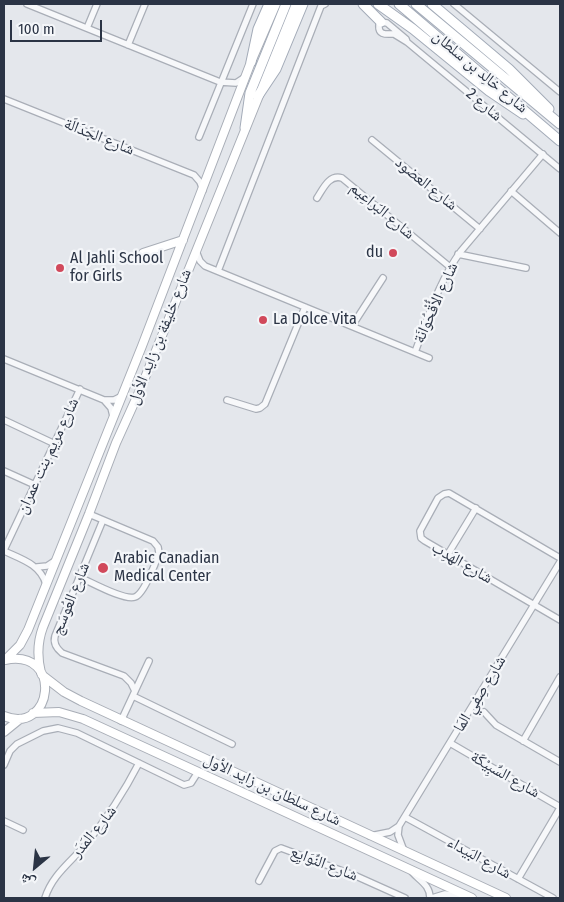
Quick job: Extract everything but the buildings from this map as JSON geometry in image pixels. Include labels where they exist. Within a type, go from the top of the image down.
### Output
[{"type":"main road","points":[[251,62],[258,29],[269,4]]},
{"type":"main road","name":"شارع خليفة بن زايد الأول","points":[[4,661],[15,651],[23,639],[56,560],[203,191],[251,62],[276,4]]},
{"type":"main road","points":[[245,128],[250,92],[286,4]]},
{"type":"main road","name":"شارع خليفة بن زايد الأول","points":[[33,713],[44,699],[46,687],[38,652],[40,636],[90,514],[116,443],[140,390],[296,4]]},
{"type":"main road","points":[[258,96],[276,69],[303,4]]},
{"type":"main road","points":[[363,4],[382,22]]},
{"type":"main road","points":[[378,4],[413,29],[488,91],[542,126]]},
{"type":"main road","name":"شارع خالِد بن سلطان","points":[[399,4],[560,141]]},
{"type":"main road","name":"شارع خالِد بن سلطان","points":[[416,4],[560,123]]},
{"type":"main road","points":[[432,4],[522,81],[560,123]]},
{"type":"main road","points":[[142,252],[183,240]]},
{"type":"main road","name":"شارع سلطان بن زايد الأول","points":[[4,661],[24,660],[36,666],[42,674],[72,697],[506,898]]},
{"type":"main road","name":"شارع سلطان بن زايد الأول","points":[[33,713],[59,712],[75,716],[470,897]]},
{"type":"main road","points":[[4,732],[21,718],[33,713]]},
{"type":"main road","points":[[4,716],[21,718]]},
{"type":"street","points":[[27,4],[40,6],[87,28],[222,82],[236,93],[237,102]]},
{"type":"street","points":[[87,28],[97,4]]},
{"type":"street","points":[[128,45],[144,4]]},
{"type":"street","points":[[199,137],[252,4]]},
{"type":"street","points":[[218,271],[321,8],[326,4]]},
{"type":"street","points":[[454,4],[560,92]]},
{"type":"street","name":"شارع 2","points":[[407,42],[387,23],[382,22],[378,27],[382,33],[386,35],[394,34],[407,42],[560,168]]},
{"type":"street","points":[[222,82],[238,83],[246,76]]},
{"type":"street","name":"شارع الجَدَالَة","points":[[4,99],[194,175]]},
{"type":"street","name":"شارع العضود","points":[[372,140],[480,228]]},
{"type":"street","name":"شارع الأُقْحُوَانَة","points":[[415,352],[439,290],[458,254],[543,154]]},
{"type":"street","points":[[194,175],[203,174],[211,169]]},
{"type":"street","points":[[194,175],[200,182],[203,191]]},
{"type":"street","name":"شارع البَراعِيم","points":[[317,198],[332,178],[337,176],[342,178],[450,268]]},
{"type":"street","points":[[512,191],[560,233]]},
{"type":"street","points":[[196,251],[200,261],[205,266]]},
{"type":"street","name":"شارع الأُقْحُوَانَة","points":[[458,254],[526,268]]},
{"type":"street","points":[[187,270],[205,266]]},
{"type":"street","name":"شارع الأُقْحُوَانَة","points":[[205,266],[429,358]]},
{"type":"street","points":[[352,326],[383,278]]},
{"type":"street","points":[[227,400],[253,409],[260,408],[265,404],[305,307]]},
{"type":"street","points":[[4,359],[104,400],[111,408],[113,418]]},
{"type":"street","name":"شارع مريم بنت عمران","points":[[37,566],[4,551],[56,444],[80,389]]},
{"type":"street","points":[[104,400],[114,400],[122,396]]},
{"type":"street","points":[[4,420],[56,444]]},
{"type":"street","points":[[4,471],[35,485]]},
{"type":"street","name":"شارع الهَدِب","points":[[560,558],[451,494],[444,494],[438,498],[420,529],[423,540],[560,620]]},
{"type":"street","points":[[448,554],[476,508]]},
{"type":"street","points":[[80,577],[126,597],[135,597],[142,592],[158,555],[158,547],[153,541],[90,514]]},
{"type":"street","name":"شارع العُوسَج","points":[[104,520],[55,636],[55,645],[62,653],[124,676],[132,683],[134,694],[232,744]]},
{"type":"street","points":[[37,566],[47,566],[56,560]]},
{"type":"street","name":"شارع صِفِي المَا","points":[[399,826],[560,562]]},
{"type":"street","points":[[37,566],[46,584]]},
{"type":"street","points":[[122,720],[149,661]]},
{"type":"street","points":[[524,741],[559,681]]},
{"type":"street","points":[[484,712],[496,725],[560,762]]},
{"type":"street","points":[[4,765],[10,751],[17,744],[53,728],[77,733],[184,785],[192,784],[198,772]]},
{"type":"street","name":"شارع السِّبِيْكَة","points":[[450,743],[560,808]]},
{"type":"street","name":"شارع المَدَر","points":[[45,898],[55,876],[85,845],[116,805],[139,763]]},
{"type":"street","points":[[518,879],[560,808]]},
{"type":"street","name":"شارع البَيداء","points":[[405,817],[554,898]]},
{"type":"street","points":[[4,821],[23,830]]},
{"type":"street","points":[[370,836],[390,832],[399,826]]},
{"type":"street","points":[[399,826],[398,835],[404,851]]},
{"type":"street","name":"شارع النِّوَايِع","points":[[259,882],[275,851],[281,848],[356,876],[405,898]]},
{"type":"street","points":[[411,870],[426,885],[431,898],[445,894],[470,897]]},
{"type":"place","name":"du","points":[[393,253]]},
{"type":"place","name":"Al Jahli School for Girls","points":[[60,268]]},
{"type":"place","name":"La Dolce Vita","points":[[263,320]]},
{"type":"place","name":"Arabic Canadian Medical Center","points":[[103,568]]}]
